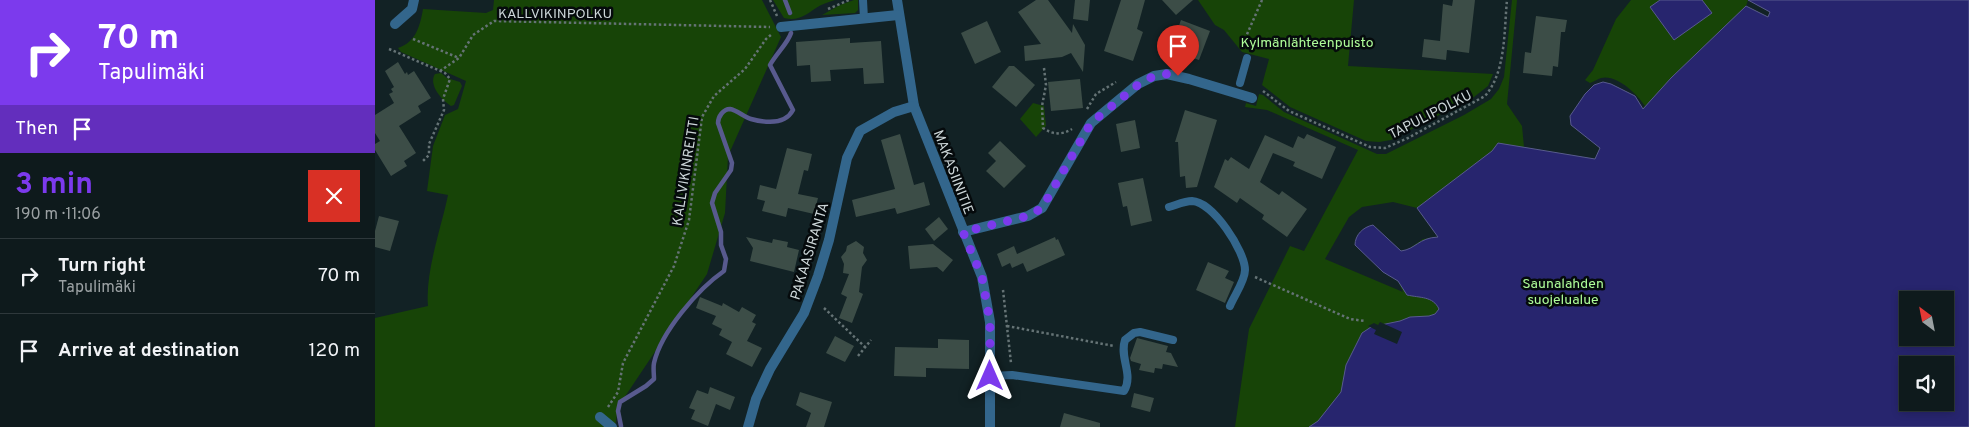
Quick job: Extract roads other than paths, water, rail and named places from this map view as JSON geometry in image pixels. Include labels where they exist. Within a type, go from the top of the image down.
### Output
[{"type":"street","points":[[395,24],[412,9],[414,0]]},
{"type":"street","name":"MAKASIINITIE","points":[[897,0],[913,106],[982,277],[990,322],[990,427]]},
{"type":"street","points":[[781,27],[899,15]]},
{"type":"street","points":[[963,232],[1028,216],[1042,208],[1091,123],[1139,84],[1154,76],[1167,74],[1252,98]]},
{"type":"street","name":"PAKAASIRANTA","points":[[748,427],[756,400],[770,369],[804,313],[829,240],[847,158],[861,131],[894,112],[913,106]]},
{"type":"street","points":[[600,418],[612,427]]},
{"type":"lane","points":[[863,0],[864,19]]},
{"type":"lane","points":[[1240,83],[1247,58]]},
{"type":"lane","points":[[1169,207],[1192,201],[1202,204],[1229,234],[1243,258],[1245,272],[1230,306]]},
{"type":"lane","points":[[990,376],[1012,375],[1124,391],[1128,379],[1122,349],[1125,340],[1131,335],[1140,332],[1173,340]]},
{"type":"waterway","points":[[785,0],[790,13]]},
{"type":"waterway","points":[[621,426],[618,411],[620,402],[654,379],[654,365],[658,351],[672,325],[692,300],[724,271],[726,259],[721,245],[721,232],[712,203],[715,193],[731,170],[732,163],[718,123],[719,118],[727,109],[748,118],[763,121],[775,122],[790,115],[793,110],[770,65],[791,33]]},
{"type":"park label","name":"Kylmänlähteenpuisto","points":[[1307,42]]},
{"type":"park label","name":"Saunalahden suojelualue","points":[[1563,292]]}]
